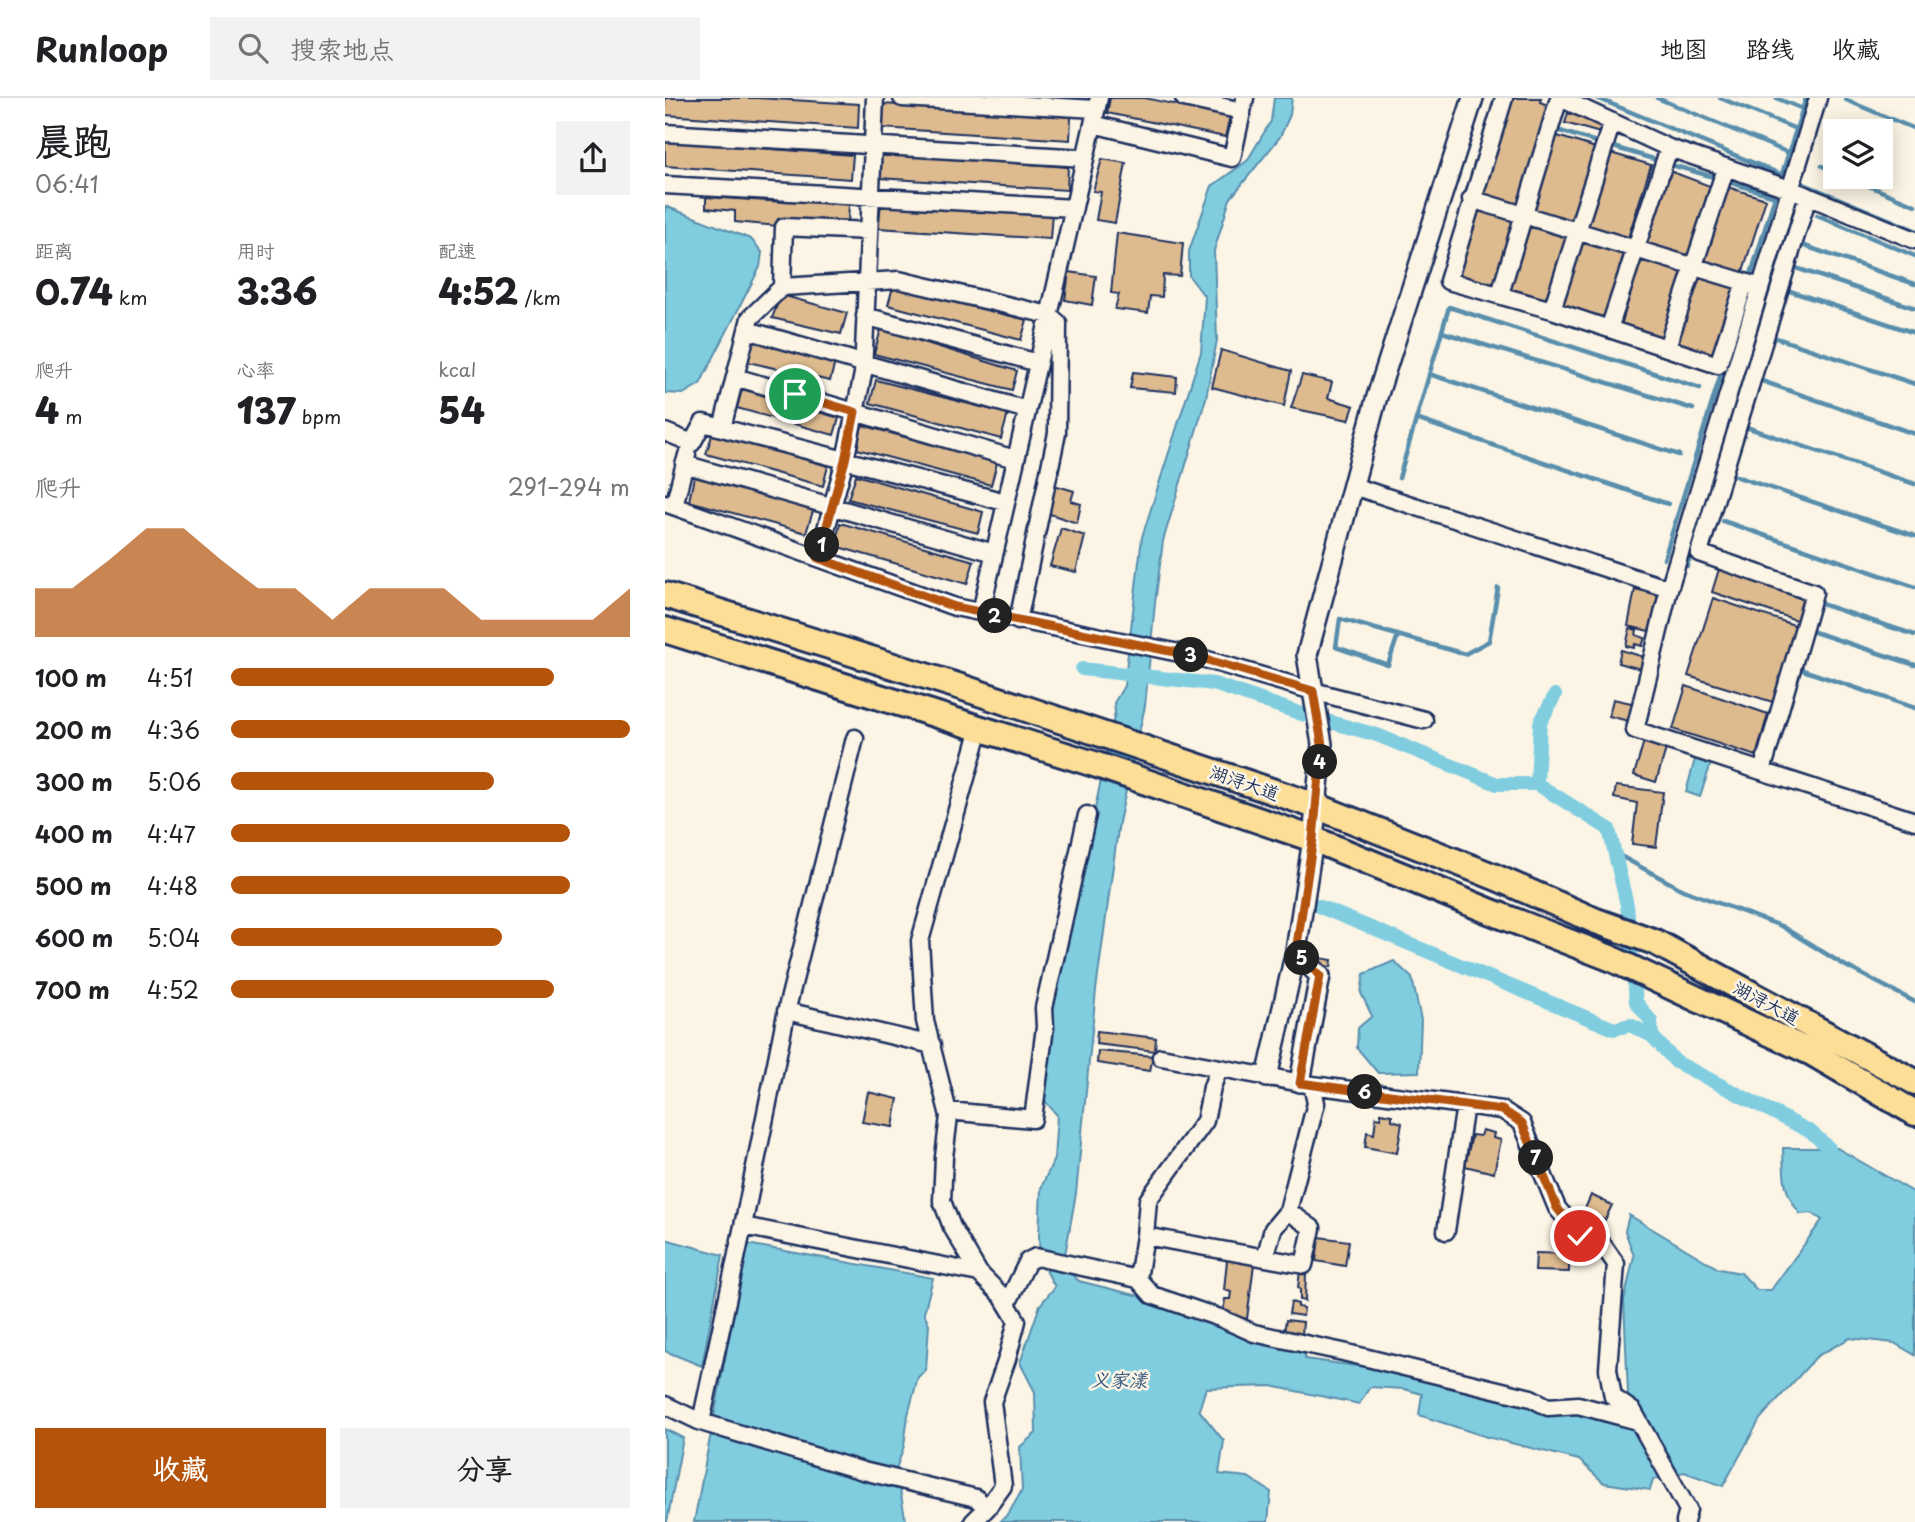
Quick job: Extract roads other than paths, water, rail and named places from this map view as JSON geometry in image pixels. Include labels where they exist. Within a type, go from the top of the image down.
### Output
[{"type":"main road","name":"湖浔大道","points":[[665,595],[961,687],[1316,806],[1597,921],[1655,942],[1915,1082]]},
{"type":"main road","name":"湖浔大道","points":[[665,630],[980,728],[1313,839],[1610,958],[1812,1053],[1915,1113]]},
{"type":"street","points":[[818,558],[845,460],[863,363],[875,98]]},
{"type":"street","points":[[902,98],[1096,111],[1232,158],[1244,105],[1184,98]]},
{"type":"street","points":[[1268,1077],[1296,951],[1313,839],[1322,744],[1307,655],[1376,400],[1473,98]]},
{"type":"street","points":[[1504,98],[1448,281],[1552,310],[1718,365],[1790,189],[1818,98]]},
{"type":"street","points":[[1500,294],[1560,98],[1669,148],[1790,189],[1915,240]]},
{"type":"street","points":[[981,612],[1096,111]]},
{"type":"street","points":[[1552,310],[1612,121]]},
{"type":"street","points":[[665,133],[1085,158]]},
{"type":"street","points":[[1609,329],[1669,148]]},
{"type":"street","points":[[1667,348],[1726,167]]},
{"type":"street","points":[[665,185],[1074,208]]},
{"type":"street","points":[[1762,771],[1814,593],[1699,553],[1808,196]]},
{"type":"street","points":[[1472,200],[1752,284]]},
{"type":"street","points":[[782,287],[785,227],[869,231]]},
{"type":"street","points":[[722,428],[750,318],[782,287],[899,280],[1049,314],[1058,323],[1057,433],[1018,621]]},
{"type":"street","points":[[1752,284],[1669,589],[1635,730],[1915,821]]},
{"type":"street","points":[[865,316],[1038,363]]},
{"type":"street","points":[[747,330],[1027,410]]},
{"type":"street","points":[[735,377],[1015,459]]},
{"type":"street","points":[[1005,502],[703,424],[692,443],[670,505],[955,607],[1194,656],[1425,720]]},
{"type":"street","points":[[665,432],[692,443]]},
{"type":"street","points":[[684,464],[994,553]]},
{"type":"street","points":[[1353,486],[1669,589]]},
{"type":"street","points":[[973,1522],[1003,1486],[992,1402],[1017,1321],[1002,1296],[979,1273],[953,1227],[942,1200],[949,1116],[925,1021],[920,941],[980,728]]},
{"type":"street","points":[[701,1422],[786,1011],[855,738]]},
{"type":"street","points":[[948,1111],[1033,1119],[1045,1027],[1044,1009],[1087,815]]},
{"type":"street","points":[[1265,1258],[1273,1229],[1288,1211],[1316,1103],[1306,1084],[1320,976],[1296,951]]},
{"type":"street","points":[[786,1011],[932,1045]]},
{"type":"street","points":[[1161,1057],[1306,1084],[1502,1110],[1522,1123],[1557,1208],[1580,1236],[1602,1244],[1616,1265],[1608,1369],[1613,1397],[1633,1411],[1688,1510],[1685,1522]]},
{"type":"street","points":[[1138,1279],[1148,1200],[1205,1121],[1219,1068]]},
{"type":"street","points":[[1446,1231],[1465,1105]]},
{"type":"street","points":[[1145,1236],[1304,1265],[1312,1228],[1288,1211]]},
{"type":"street","points":[[743,1226],[979,1273]]},
{"type":"street","points":[[1007,1304],[1028,1261],[1036,1257],[1138,1279],[1152,1294],[1254,1333],[1464,1381],[1531,1398],[1548,1407],[1578,1405],[1638,1421]]},
{"type":"street","points":[[665,1405],[701,1422],[863,1471],[975,1498],[987,1508]]},
{"type":"water","name":"义家漾","points":[[1274,98],[1292,98],[1290,115],[1280,137],[1230,199],[1214,251],[1217,340],[1206,398],[1163,541],[1145,706],[1119,822],[1096,990],[1076,1193],[1063,1266],[1079,1281],[1151,1299],[1202,1316],[1254,1340],[1305,1354],[1305,1359],[1410,1373],[1505,1397],[1557,1414],[1616,1415],[1628,1393],[1624,1301],[1634,1256],[1625,1231],[1629,1215],[1719,1269],[1741,1273],[1757,1290],[1771,1290],[1822,1220],[1812,1213],[1800,1214],[1790,1198],[1784,1175],[1783,1148],[1837,1148],[1915,1193],[1915,1355],[1894,1343],[1850,1338],[1817,1356],[1760,1419],[1723,1486],[1684,1472],[1653,1480],[1650,1490],[1604,1483],[1579,1460],[1487,1437],[1419,1415],[1422,1394],[1404,1389],[1370,1387],[1359,1404],[1271,1386],[1206,1388],[1199,1410],[1224,1441],[1219,1474],[1248,1477],[1271,1492],[1268,1522],[1000,1522],[1009,1513],[1022,1490],[1020,1447],[1036,1433],[1035,1392],[1020,1363],[1040,1305],[1055,1287],[1040,1259],[1039,1237],[1041,1188],[1054,1159],[1057,1115],[1039,1094],[1059,965],[1063,963],[1115,712],[1114,703],[1124,686],[1142,537],[1201,352],[1205,297],[1189,276],[1189,251],[1212,186],[1247,161],[1271,121]]},
{"type":"water","points":[[665,206],[751,239],[762,252],[760,267],[700,384],[683,394],[665,393]]},
{"type":"water","points":[[1695,759],[1711,763],[1700,797],[1686,792]]},
{"type":"water","points":[[1394,961],[1412,978],[1421,1020],[1419,1072],[1378,1073],[1357,1048],[1358,1028],[1372,1016],[1361,993],[1364,974]]},
{"type":"water","points":[[665,1239],[723,1255],[702,1366],[665,1351]]},
{"type":"water","points":[[747,1244],[933,1278],[924,1313],[929,1324],[926,1370],[918,1377],[908,1415],[904,1446],[896,1469],[906,1522],[694,1522]]},
{"type":"water","points":[[665,1429],[683,1438],[667,1522],[665,1522]]},
{"type":"waterway","points":[[1597,98],[1915,230]]},
{"type":"waterway","points":[[1657,98],[1789,153]]},
{"type":"waterway","points":[[1720,98],[1796,129]]},
{"type":"waterway","points":[[1776,98],[1803,109]]},
{"type":"waterway","points":[[1782,174],[1806,98]]},
{"type":"waterway","points":[[1846,100],[1915,129]]},
{"type":"waterway","points":[[1560,131],[1660,161]]},
{"type":"waterway","points":[[1668,164],[1717,178]]},
{"type":"waterway","points":[[1725,181],[1775,196],[1749,281]]},
{"type":"waterway","points":[[1876,189],[1915,205]]},
{"type":"waterway","points":[[1687,566],[1794,204]]},
{"type":"waterway","points":[[1817,215],[1915,256]]},
{"type":"waterway","points":[[1799,244],[1915,284]]},
{"type":"waterway","points":[[1793,267],[1915,308]]},
{"type":"waterway","points":[[1784,289],[1915,333]]},
{"type":"waterway","points":[[1399,478],[1449,307],[1700,388]]},
{"type":"waterway","points":[[1442,332],[1693,409]]},
{"type":"waterway","points":[[1770,336],[1915,384]]},
{"type":"waterway","points":[[1664,559],[1723,367]]},
{"type":"waterway","points":[[1429,374],[1679,455]]},
{"type":"waterway","points":[[1762,381],[1915,434]]},
{"type":"waterway","points":[[1416,419],[1668,504]]},
{"type":"waterway","points":[[1746,427],[1915,484]]},
{"type":"waterway","points":[[1732,475],[1915,536]]},
{"type":"waterway","points":[[1723,521],[1915,587]]},
{"type":"waterway","points":[[1398,635],[1388,665],[1336,647],[1340,619],[1465,654],[1489,641],[1498,588]]},
{"type":"waterway","points":[[1821,604],[1915,635]]},
{"type":"waterway","points":[[1811,631],[1915,665]]},
{"type":"waterway","points":[[1082,669],[1214,684],[1305,715],[1377,735],[1497,784],[1537,784]]},
{"type":"waterway","points":[[1800,669],[1915,708]]},
{"type":"waterway","points":[[1555,695],[1540,723],[1537,784],[1609,829],[1627,905],[1636,1002],[1651,1021],[1652,1036],[1676,1062],[1811,1132],[1829,1148]]},
{"type":"waterway","points":[[1615,853],[1683,890],[1781,926],[1844,965],[1915,1002]]},
{"type":"waterway","points":[[1318,906],[1614,1029],[1630,1025],[1652,1036]]}]
